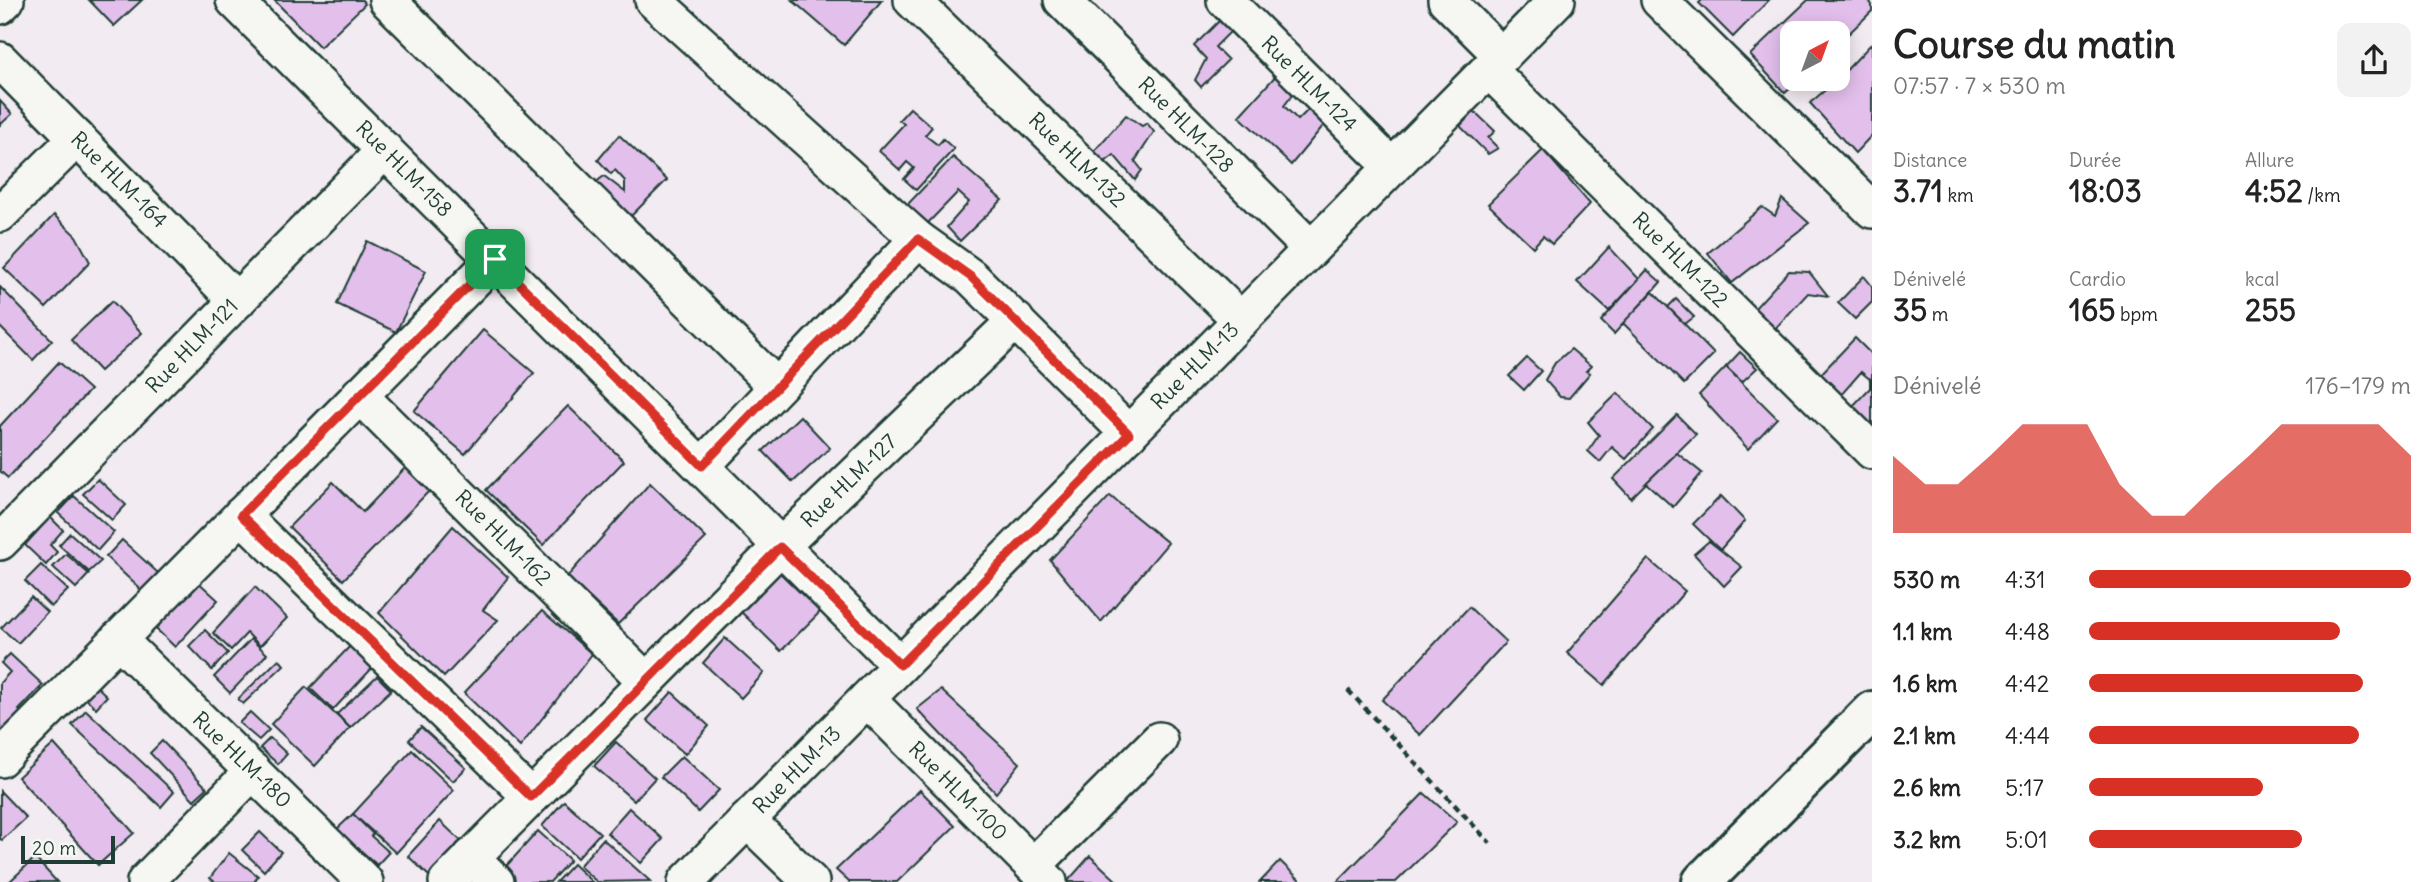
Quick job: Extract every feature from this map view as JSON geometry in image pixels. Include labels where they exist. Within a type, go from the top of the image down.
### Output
[{"type":"street","points":[[0,6],[6,0]]},
{"type":"street","name":"Rue HLM-158","points":[[234,0],[900,665]]},
{"type":"street","points":[[387,0],[777,387]]},
{"type":"street","points":[[653,0],[918,239],[971,277],[1129,434]]},
{"type":"street","name":"Rue HLM-132","points":[[912,0],[1241,320]]},
{"type":"street","name":"Rue HLM-128","points":[[1062,0],[1311,249]]},
{"type":"street","name":"Rue HLM-124","points":[[1225,0],[1392,167]]},
{"type":"street","name":"Rue HLM-122","points":[[1446,0],[1496,63],[1872,451]]},
{"type":"street","name":"Rue HLM-13","points":[[685,882],[1558,0]]},
{"type":"street","points":[[1659,0],[1872,210]]},
{"type":"street","name":"Rue HLM-164","points":[[0,60],[237,300]]},
{"type":"street","points":[[0,214],[77,138]]},
{"type":"street","name":"Rue HLM-121","points":[[0,542],[385,150]]},
{"type":"street","points":[[702,466],[918,239]]},
{"type":"street","points":[[0,759],[495,259]]},
{"type":"street","name":"Rue HLM-127","points":[[447,882],[780,547],[1016,320]]},
{"type":"street","name":"Rue HLM-162","points":[[359,395],[646,681]]},
{"type":"street","points":[[241,515],[531,797]]},
{"type":"street","name":"Rue HLM-180","points":[[118,639],[365,882]]},
{"type":"street","name":"Rue HLM-100","points":[[867,699],[1041,874]]},
{"type":"street","points":[[1702,882],[1872,710]]},
{"type":"street","points":[[1041,874],[1159,740]]},
{"type":"street","points":[[145,882],[253,771]]},
{"type":"street","points":[[747,820],[811,882]]},
{"type":"street","points":[[471,857],[496,882]]},
{"type":"path","points":[[1348,690],[1490,843]]},
{"type":"building","points":[[89,0],[142,0],[114,26]]},
{"type":"building","points":[[274,0],[362,0],[365,4],[320,47]]},
{"type":"building","points":[[792,0],[882,0],[844,45]]},
{"type":"building","points":[[1702,0],[1769,0],[1733,37],[1699,3]]},
{"type":"building","points":[[1808,0],[1868,0],[1872,5],[1872,11],[1850,32],[1850,21],[1786,21]]},
{"type":"building","points":[[1224,16],[1235,27],[1215,47],[1228,60],[1201,87],[1195,80],[1206,59],[1194,46]]},
{"type":"building","points":[[1780,27],[1780,88],[1750,55]]},
{"type":"building","points":[[1872,43],[1872,135],[1855,153],[1810,103],[1824,91],[1850,91],[1850,66]]},
{"type":"building","points":[[1280,71],[1299,86],[1284,106],[1298,120],[1313,105],[1328,120],[1291,165],[1239,116]]},
{"type":"building","points":[[0,101],[12,114],[0,125]]},
{"type":"building","points":[[910,108],[932,127],[925,135],[938,145],[943,139],[954,149],[916,190],[904,179],[914,168],[907,162],[900,170],[879,151],[904,124],[899,120]]},
{"type":"building","points":[[1474,111],[1495,131],[1488,138],[1498,148],[1488,154],[1460,126]]},
{"type":"building","points":[[1126,115],[1142,126],[1147,123],[1154,132],[1135,161],[1142,170],[1135,180],[1114,155],[1097,168],[1089,157]]},
{"type":"building","points":[[619,135],[667,180],[631,216],[595,183],[604,176],[625,192],[625,181],[615,170],[611,174],[598,160]]},
{"type":"building","points":[[1543,150],[1590,204],[1552,244],[1543,236],[1533,247],[1488,204]]},
{"type":"building","points":[[953,157],[1002,200],[960,241],[947,227],[969,202],[958,192],[925,226],[907,205]]},
{"type":"building","points":[[1782,199],[1809,223],[1732,283],[1708,253],[1762,207],[1775,216]]},
{"type":"building","points":[[54,215],[76,236],[90,262],[46,308],[4,268]]},
{"type":"building","points":[[367,241],[426,271],[396,332],[337,304]]},
{"type":"building","points":[[1609,247],[1639,279],[1609,311],[1577,282]]},
{"type":"building","points":[[1647,270],[1661,282],[1614,334],[1601,321]]},
{"type":"building","points":[[1789,271],[1809,272],[1828,296],[1808,293],[1772,332],[1754,309]]},
{"type":"building","points":[[1864,276],[1872,286],[1872,302],[1855,319],[1838,303]]},
{"type":"building","points":[[0,287],[52,340],[33,360],[0,327]]},
{"type":"building","points":[[1653,292],[1714,354],[1684,384],[1623,323]]},
{"type":"building","points":[[1676,299],[1694,317],[1685,324],[1668,307]]},
{"type":"building","points":[[112,301],[142,333],[100,371],[71,340]]},
{"type":"building","points":[[483,330],[534,373],[465,454],[414,411]]},
{"type":"building","points":[[1855,338],[1872,355],[1872,381],[1861,372],[1841,395],[1818,377]]},
{"type":"building","points":[[1571,349],[1591,366],[1586,371],[1590,373],[1569,398],[1560,397],[1545,380],[1555,363]]},
{"type":"building","points":[[1740,352],[1757,368],[1742,382],[1726,367]]},
{"type":"building","points":[[1527,358],[1541,371],[1524,390],[1509,376]]},
{"type":"building","points":[[59,362],[90,390],[8,478],[0,471],[0,426]]},
{"type":"building","points":[[1726,367],[1777,418],[1748,449],[1699,395]]},
{"type":"building","points":[[1870,379],[1872,436],[1849,410],[1870,388]]},
{"type":"building","points":[[1618,393],[1653,429],[1626,459],[1612,447],[1600,462],[1588,451],[1599,435],[1588,422]]},
{"type":"building","points":[[568,406],[624,461],[543,545],[486,490]]},
{"type":"building","points":[[1677,415],[1696,434],[1631,498],[1613,479]]},
{"type":"building","points":[[800,416],[830,448],[793,482],[763,451]]},
{"type":"building","points":[[1677,453],[1702,473],[1673,507],[1646,483]]},
{"type":"building","points":[[407,466],[431,489],[343,580],[289,527],[333,482],[363,512]]},
{"type":"building","points":[[98,479],[126,505],[112,520],[83,494]]},
{"type":"building","points":[[650,483],[706,538],[618,624],[567,577]]},
{"type":"building","points":[[74,496],[114,532],[98,550],[58,513]]},
{"type":"building","points":[[1110,496],[1168,543],[1101,622],[1050,560]]},
{"type":"building","points":[[1721,496],[1745,521],[1720,550],[1693,524]]},
{"type":"building","points":[[50,517],[63,530],[50,545],[57,552],[46,565],[25,545]]},
{"type":"building","points":[[453,526],[508,577],[483,610],[498,620],[444,677],[379,613]]},
{"type":"building","points":[[70,533],[101,561],[89,572],[59,545]]},
{"type":"building","points":[[122,540],[169,583],[152,600],[106,557]]},
{"type":"building","points":[[1709,541],[1742,567],[1724,586],[1694,554]]},
{"type":"building","points":[[66,554],[89,574],[76,588],[53,567]]},
{"type":"building","points":[[1648,559],[1685,591],[1604,685],[1567,653]]},
{"type":"building","points":[[41,565],[68,590],[51,607],[25,581]]},
{"type":"building","points":[[774,567],[820,612],[781,651],[735,606]]},
{"type":"building","points":[[195,579],[218,600],[175,647],[152,625]]},
{"type":"building","points":[[255,587],[287,618],[260,646],[247,633],[231,650],[213,633]]},
{"type":"building","points":[[31,597],[47,612],[18,643],[1,628]]},
{"type":"building","points":[[1469,607],[1506,642],[1420,735],[1382,700]]},
{"type":"building","points":[[542,611],[592,654],[520,747],[464,693]]},
{"type":"building","points":[[205,630],[228,653],[212,670],[189,646]]},
{"type":"building","points":[[725,638],[764,673],[741,698],[703,663]]},
{"type":"building","points":[[251,639],[267,654],[230,693],[214,677]]},
{"type":"building","points":[[354,642],[376,664],[333,710],[310,688]]},
{"type":"building","points":[[10,654],[43,685],[19,710],[27,719],[0,737],[0,683],[10,672],[1,663]]},
{"type":"building","points":[[279,659],[284,665],[243,704],[238,699]]},
{"type":"building","points":[[377,676],[391,690],[350,728],[337,714]]},
{"type":"building","points":[[90,680],[107,696],[96,708],[79,692]]},
{"type":"building","points":[[306,687],[350,728],[315,766],[271,724]]},
{"type":"building","points":[[941,690],[1020,763],[996,793],[917,709]]},
{"type":"building","points":[[672,692],[709,726],[685,754],[647,720]]},
{"type":"building","points":[[86,710],[174,792],[161,807],[72,725]]},
{"type":"building","points":[[250,712],[269,730],[259,740],[239,723]]},
{"type":"building","points":[[421,727],[466,768],[453,781],[409,740]]},
{"type":"building","points":[[270,738],[287,754],[278,764],[260,748]]},
{"type":"building","points":[[162,741],[207,788],[194,800],[150,753]]},
{"type":"building","points":[[616,742],[655,778],[634,801],[594,766]]},
{"type":"building","points":[[54,744],[134,833],[98,865],[18,777]]},
{"type":"building","points":[[412,750],[454,790],[396,853],[353,814]]},
{"type":"building","points":[[682,756],[719,790],[698,812],[661,777]]},
{"type":"building","points":[[920,790],[955,826],[897,882],[849,882],[836,870]]},
{"type":"building","points":[[0,791],[26,818],[2,840],[0,839]]},
{"type":"building","points":[[1424,793],[1457,822],[1396,882],[1337,882]]},
{"type":"building","points":[[564,801],[600,833],[577,858],[542,826]]},
{"type":"building","points":[[629,808],[663,839],[641,863],[607,833]]},
{"type":"building","points":[[353,814],[389,852],[377,865],[356,849],[337,829]]},
{"type":"building","points":[[440,821],[461,841],[429,876],[408,856]]},
{"type":"building","points":[[538,831],[570,860],[550,882],[511,882],[500,873]]},
{"type":"building","points":[[260,832],[281,852],[264,871],[242,850]]},
{"type":"building","points":[[603,839],[650,881],[597,882],[579,866]]},
{"type":"building","points":[[229,853],[258,876],[254,882],[215,882],[210,878]]},
{"type":"building","points":[[1090,856],[1118,882],[1067,882]]},
{"type":"building","points":[[35,858],[57,882],[9,882]]},
{"type":"building","points":[[1280,861],[1302,882],[1260,882]]},
{"type":"building","points":[[573,864],[592,882],[556,882]]},
{"type":"route","points":[[918,239],[971,277],[1129,434],[900,665],[780,547],[531,797],[241,515],[495,259],[702,466],[918,239]]}]
